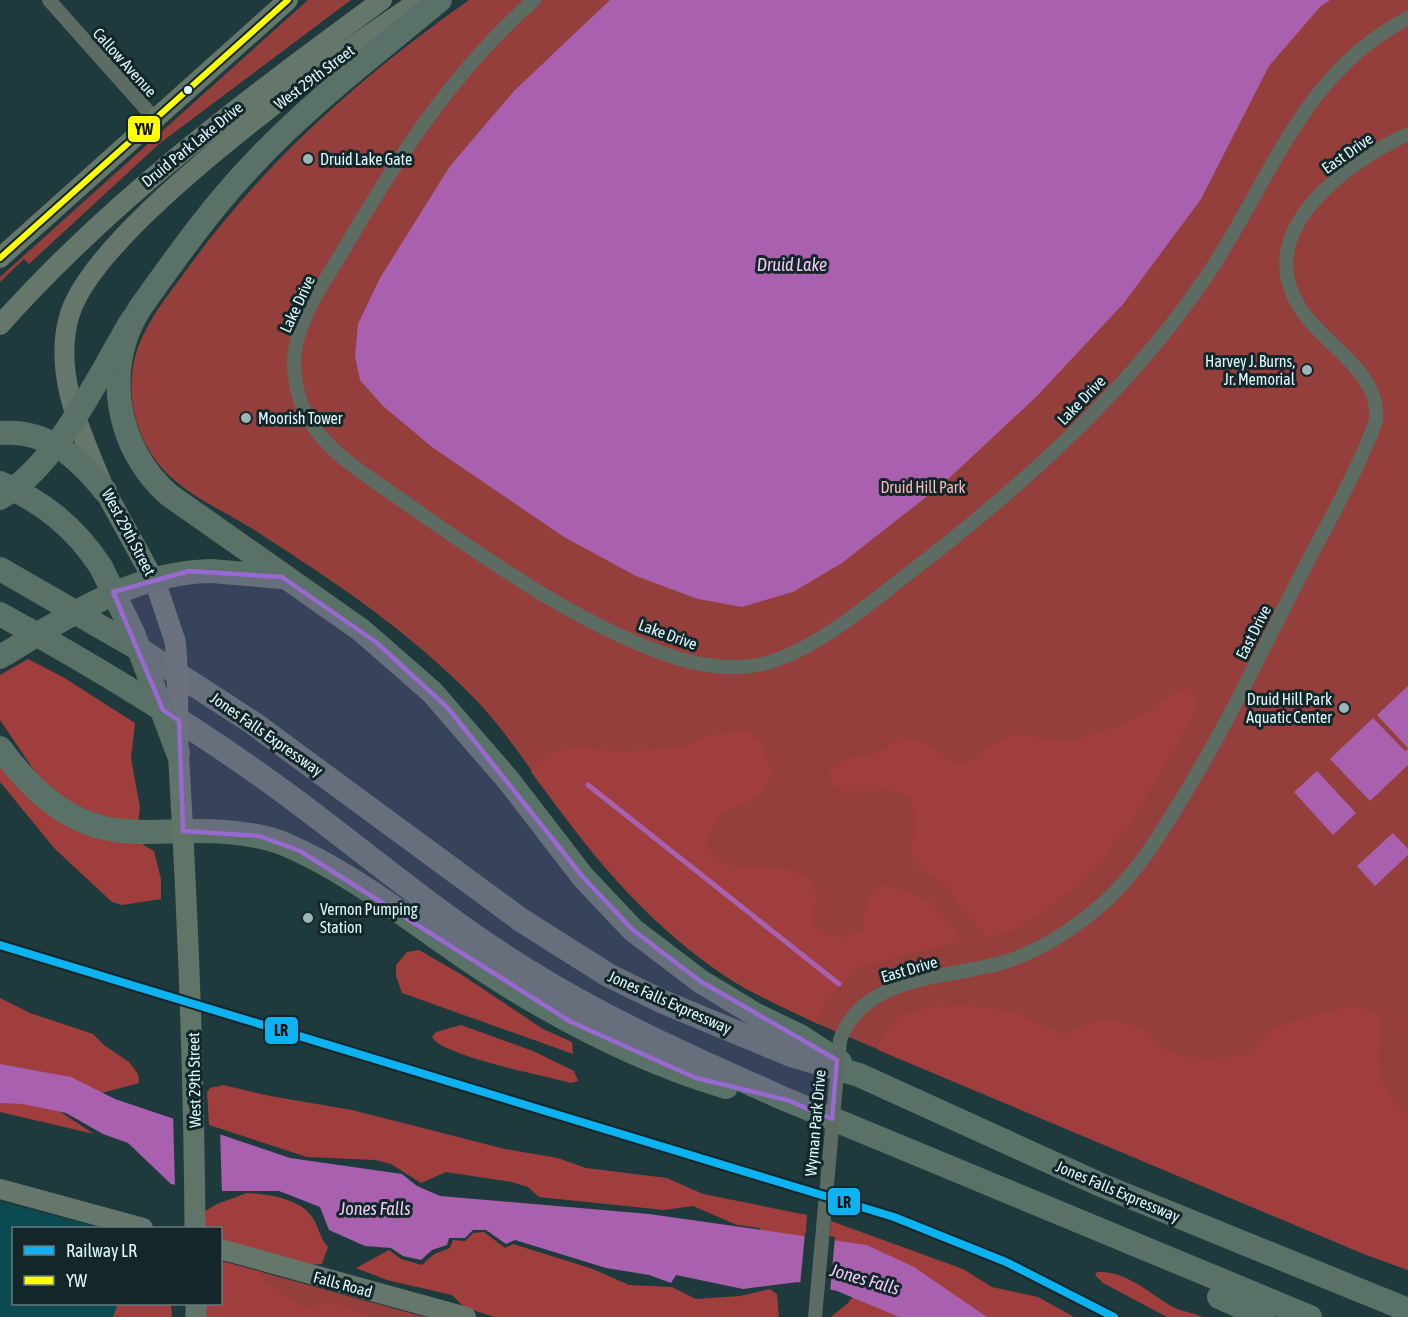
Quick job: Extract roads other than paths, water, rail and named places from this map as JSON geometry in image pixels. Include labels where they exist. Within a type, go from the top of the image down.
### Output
[{"type":"highway","points":[[0,498],[36,470],[52,450],[136,314],[215,206],[253,164],[316,104],[440,0]]},
{"type":"highway","points":[[136,314],[123,349],[119,398],[126,432],[139,463],[152,480],[169,495],[282,577],[361,630],[448,708],[509,781],[583,877],[633,930],[700,981],[756,1015],[800,1036],[859,1075]]},
{"type":"highway","points":[[0,433],[27,434],[57,443],[79,460],[105,491]]},
{"type":"highway","points":[[0,483],[30,496],[56,514],[76,533],[101,567],[133,633],[178,753]]},
{"type":"highway","name":"Jones Falls Expressway","points":[[0,569],[139,648],[253,723],[520,920],[600,970],[661,1001],[791,1056],[859,1075],[1101,1185],[1408,1310]]},
{"type":"highway","points":[[0,657],[93,602],[120,589],[178,573],[211,571],[282,577]]},
{"type":"highway","points":[[0,614],[120,683],[226,753],[314,815],[497,952],[581,1002],[702,1062],[787,1100],[1310,1317]]},
{"type":"highway","points":[[0,748],[33,788],[53,805],[73,816],[114,830],[236,833],[279,842],[354,882],[484,971],[571,1022],[696,1078],[737,1090],[787,1100]]},
{"type":"highway","points":[[1169,1260],[1196,1284],[1263,1317]]},
{"type":"main road","points":[[0,258],[288,0]]},
{"type":"main road","name":"Druid Park Lake Drive","points":[[0,325],[102,220],[160,168],[382,0]]},
{"type":"main road","name":"West 29th Street","points":[[195,1227],[192,995],[178,753],[179,698],[175,641],[156,584],[105,491],[77,420],[67,385],[64,354],[68,318],[76,297],[91,273],[116,244],[229,142],[420,0]]},
{"type":"main road","points":[[0,1189],[139,1227]]},
{"type":"main road","name":"Falls Road","points":[[222,1250],[466,1317]]},
{"type":"street","name":"Callow Avenue","points":[[49,0],[154,118]]},
{"type":"street","name":"Lake Drive","points":[[534,0],[476,56],[443,95],[379,191],[330,273],[306,317],[295,353],[294,369],[301,401],[309,419],[322,438],[350,462],[434,522],[537,590],[618,633],[667,654],[709,665],[735,668],[759,665],[782,658],[844,622],[934,554],[1059,447],[1114,391],[1196,292],[1239,226],[1291,130],[1322,86],[1367,43],[1408,18]]},
{"type":"street","name":"East Drive","points":[[840,1040],[849,1020],[857,1010],[881,993],[919,981],[1010,960],[1073,927],[1127,879],[1186,793],[1221,731],[1376,421],[1374,391],[1312,323],[1292,294],[1287,276],[1289,246],[1300,220],[1318,195],[1353,166],[1408,134]]},
{"type":"street","name":"Wyman Park Drive","points":[[814,1317],[840,1040]]},
{"type":"water","name":"Druid Lake","points":[[610,0],[1330,0],[1320,7],[1269,66],[1201,199],[1124,303],[1037,396],[944,483],[842,563],[793,592],[742,607],[698,599],[636,576],[564,537],[432,447],[383,406],[360,380],[355,356],[358,324],[380,278],[450,166],[515,90]]},
{"type":"water","points":[[1408,686],[1408,748],[1377,715]]},
{"type":"water","points":[[1373,718],[1405,751],[1408,749],[1408,765],[1370,801],[1330,759]]},
{"type":"water","points":[[1317,771],[1356,813],[1333,835],[1294,792]]},
{"type":"water","points":[[1393,833],[1408,849],[1408,855],[1375,886],[1357,866]]},
{"type":"water","name":"Jones Falls","points":[[0,1064],[71,1077],[115,1099],[290,1158],[402,1174],[417,1186],[440,1196],[649,1214],[867,1245],[914,1267],[987,1317],[899,1317],[837,1291],[798,1282],[743,1289],[676,1275],[671,1283],[649,1275],[606,1268],[515,1240],[506,1244],[486,1230],[473,1230],[465,1238],[449,1238],[447,1245],[432,1250],[421,1260],[403,1256],[391,1248],[365,1246],[329,1230],[320,1207],[279,1191],[205,1191],[171,1184],[128,1143],[103,1134],[66,1113],[23,1104],[0,1103]]},
{"type":"waterway","points":[[588,785],[839,984]]},
{"type":"rail line","name":"LR","points":[[0,945],[894,1217],[1006,1262],[1114,1317]]},
{"type":"place","name":"Druid Lake Gate","points":[[308,159]]},
{"type":"place","name":"Harvey J. Burns, Jr. Memorial","points":[[1307,370]]},
{"type":"place","name":"Moorish Tower","points":[[246,418]]},
{"type":"place","name":"Druid Hill Park Aquatic Center","points":[[1344,708]]},
{"type":"place","name":"Vernon Pumping Station","points":[[308,918]]},
{"type":"park label","name":"Druid Hill Park","points":[[923,487]]}]
